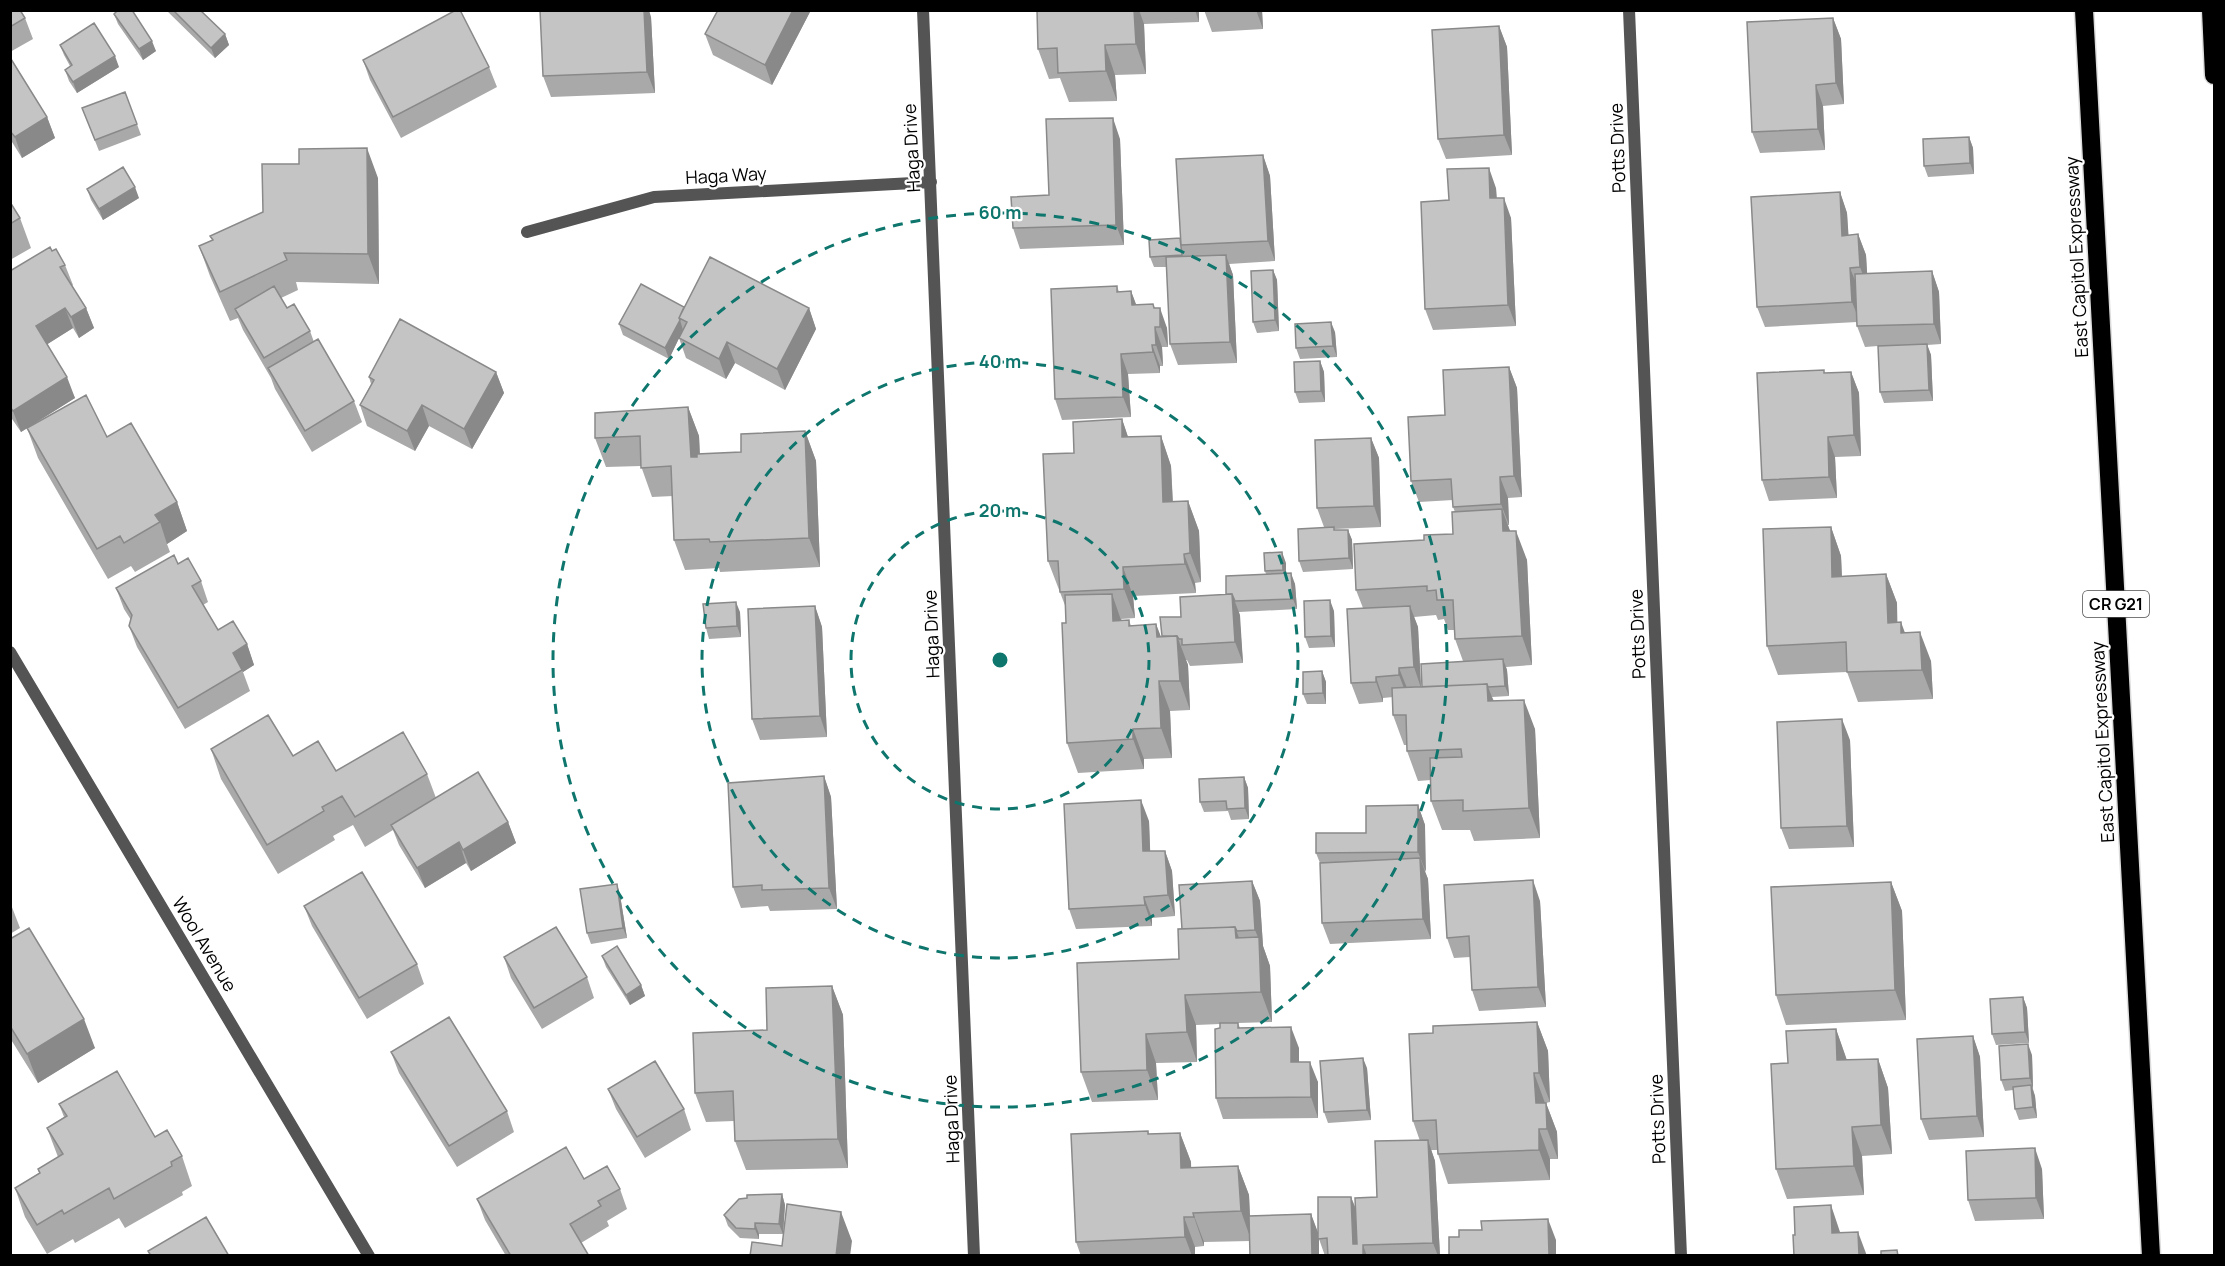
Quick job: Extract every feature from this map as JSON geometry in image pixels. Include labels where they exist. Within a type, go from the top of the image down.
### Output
[{"type":"highway","name":"East Capitol Expressway","points":[[2084,10],[2151,1256]]},
{"type":"highway","points":[[2211,10],[2214,75]]},
{"type":"street","name":"Haga Drive","points":[[923,10],[974,1256]]},
{"type":"street","name":"Potts Drive","points":[[1629,10],[1681,1256]]},
{"type":"street","name":"Haga Way","points":[[527,232],[654,197],[931,182]]},
{"type":"street","name":"Wool Avenue","points":[[10,652],[369,1256]]},
{"type":"building","points":[[10,10],[20,10],[25,18],[10,27]]},
{"type":"building","points":[[118,10],[132,10],[152,41],[139,49],[114,14]]},
{"type":"building","points":[[173,10],[200,10],[225,34],[211,48]]},
{"type":"building","points":[[456,10],[460,10],[489,67],[393,117],[363,60]]},
{"type":"building","points":[[540,10],[644,10],[647,72],[543,76]]},
{"type":"building","points":[[718,10],[793,10],[765,65],[705,34]]},
{"type":"building","points":[[1037,10],[1134,10],[1136,44],[1105,45],[1106,71],[1058,73],[1057,48],[1038,49]]},
{"type":"building","points":[[1833,18],[1836,83],[1816,85],[1818,129],[1752,132],[1747,22]]},
{"type":"building","points":[[94,23],[115,56],[73,82],[65,70],[72,65],[60,45]]},
{"type":"building","points":[[1499,26],[1504,135],[1438,139],[1432,30]]},
{"type":"building","points":[[11,59],[47,117],[15,137],[10,131]]},
{"type":"building","points":[[125,92],[137,124],[95,140],[82,108]]},
{"type":"building","points":[[1113,118],[1116,225],[1013,228],[1011,197],[1049,195],[1046,119]]},
{"type":"building","points":[[1969,137],[1970,163],[1924,166],[1923,139]]},
{"type":"building","points":[[367,148],[368,254],[284,253],[287,260],[220,292],[199,246],[213,240],[210,236],[263,212],[262,164],[299,164],[299,149]]},
{"type":"building","points":[[1263,155],[1268,241],[1181,245],[1176,159]]},
{"type":"building","points":[[123,167],[135,187],[99,209],[87,189]]},
{"type":"building","points":[[1489,168],[1490,198],[1504,198],[1508,305],[1425,309],[1421,202],[1449,200],[1447,169]]},
{"type":"building","points":[[1840,192],[1842,236],[1858,234],[1860,267],[1850,268],[1852,302],[1757,307],[1751,197]]},
{"type":"building","points":[[10,202],[20,218],[10,224]]},
{"type":"building","points":[[1180,238],[1182,255],[1150,257],[1149,240]]},
{"type":"building","points":[[50,247],[52,251],[56,249],[65,265],[60,267],[86,308],[71,317],[65,308],[36,326],[67,377],[13,411],[10,407],[10,271]]},
{"type":"building","points":[[1226,255],[1230,342],[1170,344],[1166,257]]},
{"type":"building","points":[[710,257],[809,308],[777,369],[727,342],[719,359],[679,338],[687,322],[679,318]]},
{"type":"building","points":[[1273,270],[1275,320],[1253,322],[1251,271]]},
{"type":"building","points":[[1932,271],[1934,324],[1857,326],[1855,274]]},
{"type":"building","points":[[641,284],[684,307],[680,320],[665,348],[619,324]]},
{"type":"building","points":[[274,286],[287,308],[294,304],[310,331],[264,358],[235,309]]},
{"type":"building","points":[[1117,286],[1117,292],[1131,291],[1132,305],[1153,304],[1154,308],[1160,308],[1160,327],[1155,327],[1156,345],[1152,345],[1153,352],[1121,354],[1123,397],[1055,399],[1051,289]]},
{"type":"building","points":[[400,319],[496,372],[464,429],[422,405],[407,431],[360,405],[374,380],[369,377]]},
{"type":"building","points":[[1331,322],[1333,346],[1296,348],[1295,324]]},
{"type":"building","points":[[318,339],[354,401],[305,431],[268,368]]},
{"type":"building","points":[[1927,344],[1929,390],[1880,392],[1878,346]]},
{"type":"building","points":[[1320,361],[1321,391],[1295,392],[1294,362]]},
{"type":"building","points":[[1509,367],[1514,476],[1500,477],[1501,504],[1453,507],[1451,479],[1411,481],[1408,417],[1445,415],[1443,370]]},
{"type":"building","points":[[1824,370],[1824,373],[1851,372],[1854,435],[1828,437],[1829,477],[1762,480],[1757,373]]},
{"type":"building","points":[[86,395],[107,437],[131,423],[177,502],[155,515],[160,522],[124,543],[120,536],[97,549],[27,428]]},
{"type":"building","points":[[688,407],[691,457],[697,457],[697,454],[741,452],[741,434],[805,431],[809,538],[710,542],[709,539],[674,540],[671,466],[641,468],[640,436],[595,438],[595,413]]},
{"type":"building","points":[[1122,419],[1122,437],[1161,436],[1163,502],[1188,501],[1190,553],[1184,554],[1185,564],[1123,567],[1124,589],[1060,592],[1058,561],[1048,561],[1043,454],[1074,453],[1073,422]]},
{"type":"building","points":[[1371,438],[1374,506],[1317,508],[1315,440]]},
{"type":"building","points":[[1502,509],[1503,531],[1516,531],[1522,636],[1455,639],[1453,600],[1437,600],[1436,590],[1427,591],[1427,586],[1356,590],[1354,544],[1424,540],[1424,535],[1453,534],[1452,512]]},
{"type":"building","points":[[1334,527],[1334,530],[1348,530],[1349,558],[1299,561],[1298,529]]},
{"type":"building","points":[[1831,527],[1832,577],[1886,574],[1888,623],[1901,622],[1901,633],[1920,632],[1922,670],[1847,672],[1846,642],[1767,646],[1763,529]]},
{"type":"building","points":[[1282,552],[1283,570],[1265,571],[1264,553]]},
{"type":"building","points":[[174,555],[178,564],[188,558],[201,581],[192,586],[218,630],[233,621],[247,644],[233,653],[242,670],[178,708],[129,626],[132,615],[116,588]]},
{"type":"building","points":[[1291,573],[1293,599],[1235,601],[1232,594],[1226,594],[1226,576]]},
{"type":"building","points":[[1112,594],[1113,621],[1129,620],[1129,626],[1156,624],[1157,637],[1177,636],[1180,681],[1159,681],[1161,728],[1133,729],[1133,739],[1067,743],[1062,623],[1066,623],[1065,595]]},
{"type":"building","points":[[1232,594],[1235,642],[1182,645],[1182,639],[1177,636],[1162,636],[1160,617],[1181,617],[1180,597]]},
{"type":"building","points":[[1330,600],[1331,636],[1305,637],[1304,601]]},
{"type":"building","points":[[736,602],[737,626],[706,628],[703,604]]},
{"type":"building","points":[[815,606],[820,716],[752,719],[748,609]]},
{"type":"building","points":[[1410,606],[1414,667],[1399,668],[1399,675],[1376,677],[1376,682],[1351,683],[1347,609]]},
{"type":"building","points":[[1503,659],[1505,686],[1488,687],[1487,684],[1422,687],[1421,664]]},
{"type":"building","points":[[1322,671],[1323,693],[1303,694],[1303,672]]},
{"type":"building","points":[[1487,684],[1488,701],[1524,700],[1529,808],[1463,811],[1463,800],[1431,801],[1430,758],[1462,757],[1461,749],[1407,751],[1406,715],[1393,715],[1392,688]]},
{"type":"building","points":[[268,715],[293,756],[318,741],[336,771],[403,732],[427,774],[355,817],[342,796],[322,807],[324,811],[267,845],[211,749]]},
{"type":"building","points":[[1842,719],[1847,826],[1781,828],[1777,722]]},
{"type":"building","points":[[478,772],[508,822],[463,850],[459,842],[417,868],[391,825]]},
{"type":"building","points":[[824,776],[829,888],[762,890],[762,885],[733,887],[728,783]]},
{"type":"building","points":[[1244,777],[1245,808],[1227,809],[1226,801],[1200,802],[1199,779]]},
{"type":"building","points":[[1141,800],[1143,851],[1165,851],[1168,895],[1144,897],[1145,905],[1069,909],[1064,804]]},
{"type":"building","points":[[1418,805],[1418,852],[1316,853],[1316,833],[1366,833],[1366,806]]},
{"type":"building","points":[[1420,858],[1423,919],[1322,923],[1320,863]]},
{"type":"building","points":[[362,872],[417,964],[359,998],[304,906]]},
{"type":"building","points":[[1533,880],[1538,987],[1472,990],[1469,936],[1447,938],[1444,885]]},
{"type":"building","points":[[1252,881],[1255,930],[1237,931],[1235,927],[1182,929],[1179,885]]},
{"type":"building","points":[[1891,882],[1895,990],[1776,995],[1771,887]]},
{"type":"building","points":[[617,884],[623,928],[587,933],[580,889]]},
{"type":"building","points":[[556,927],[587,977],[534,1008],[504,957]]},
{"type":"building","points":[[1235,927],[1236,938],[1259,937],[1261,992],[1185,995],[1187,1032],[1146,1034],[1147,1070],[1081,1072],[1077,963],[1179,959],[1178,929]]},
{"type":"building","points":[[29,928],[84,1019],[27,1054],[10,1026],[10,939]]},
{"type":"building","points":[[617,946],[641,985],[626,995],[602,956]]},
{"type":"building","points":[[832,986],[838,1139],[735,1141],[733,1091],[695,1093],[693,1033],[767,1030],[766,988]]},
{"type":"building","points":[[2023,997],[2025,1032],[1992,1034],[1990,999]]},
{"type":"building","points":[[449,1017],[507,1111],[449,1146],[391,1052]]},
{"type":"building","points":[[1537,1022],[1539,1073],[1534,1073],[1536,1103],[1546,1103],[1547,1129],[1539,1129],[1539,1150],[1438,1154],[1436,1120],[1413,1121],[1409,1034],[1433,1033],[1433,1026]]},
{"type":"building","points":[[1220,1023],[1238,1023],[1238,1028],[1291,1027],[1291,1062],[1310,1062],[1311,1097],[1216,1098],[1215,1029],[1220,1028]]},
{"type":"building","points":[[1836,1029],[1837,1060],[1878,1059],[1881,1125],[1852,1127],[1854,1166],[1776,1169],[1771,1064],[1788,1063],[1786,1031]]},
{"type":"building","points":[[1973,1036],[1977,1116],[1921,1119],[1917,1039]]},
{"type":"building","points":[[2028,1044],[2030,1078],[2001,1080],[1999,1046]]},
{"type":"building","points":[[1363,1058],[1367,1110],[1324,1112],[1320,1061]]},
{"type":"building","points":[[655,1061],[684,1109],[637,1137],[608,1089]]},
{"type":"building","points":[[117,1071],[155,1137],[167,1130],[182,1156],[171,1162],[172,1166],[114,1199],[109,1188],[64,1214],[62,1210],[37,1225],[15,1188],[40,1173],[38,1169],[63,1154],[47,1128],[67,1116],[59,1104]]},
{"type":"building","points":[[2031,1085],[2033,1107],[2015,1109],[2013,1087]]},
{"type":"building","points":[[1148,1131],[1148,1134],[1180,1133],[1181,1168],[1238,1166],[1241,1211],[1193,1213],[1194,1217],[1184,1217],[1185,1237],[1076,1242],[1071,1134]]},
{"type":"building","points":[[1428,1140],[1433,1243],[1363,1245],[1363,1256],[1328,1256],[1327,1238],[1318,1239],[1318,1197],[1351,1197],[1353,1244],[1357,1244],[1355,1198],[1377,1197],[1375,1141]]},
{"type":"building","points":[[566,1147],[584,1179],[607,1166],[620,1189],[598,1201],[601,1206],[570,1224],[589,1256],[511,1256],[477,1199]]},
{"type":"building","points":[[2035,1148],[2036,1198],[1968,1200],[1966,1151]]},
{"type":"building","points":[[782,1194],[779,1224],[755,1223],[755,1229],[736,1228],[724,1215],[739,1199],[747,1198],[747,1195]]},
{"type":"building","points":[[787,1204],[841,1212],[836,1256],[750,1256],[752,1242],[782,1246]]},
{"type":"building","points":[[1831,1205],[1832,1233],[1858,1232],[1859,1256],[1794,1256],[1794,1207]]},
{"type":"building","points":[[1311,1214],[1312,1256],[1250,1256],[1249,1216]]},
{"type":"building","points":[[206,1217],[229,1256],[151,1256],[148,1251]]},
{"type":"building","points":[[1548,1219],[1549,1256],[1449,1256],[1449,1237],[1459,1237],[1459,1230],[1482,1230],[1481,1221]]},
{"type":"building","points":[[1897,1250],[1898,1256],[1881,1256],[1881,1251]]}]
